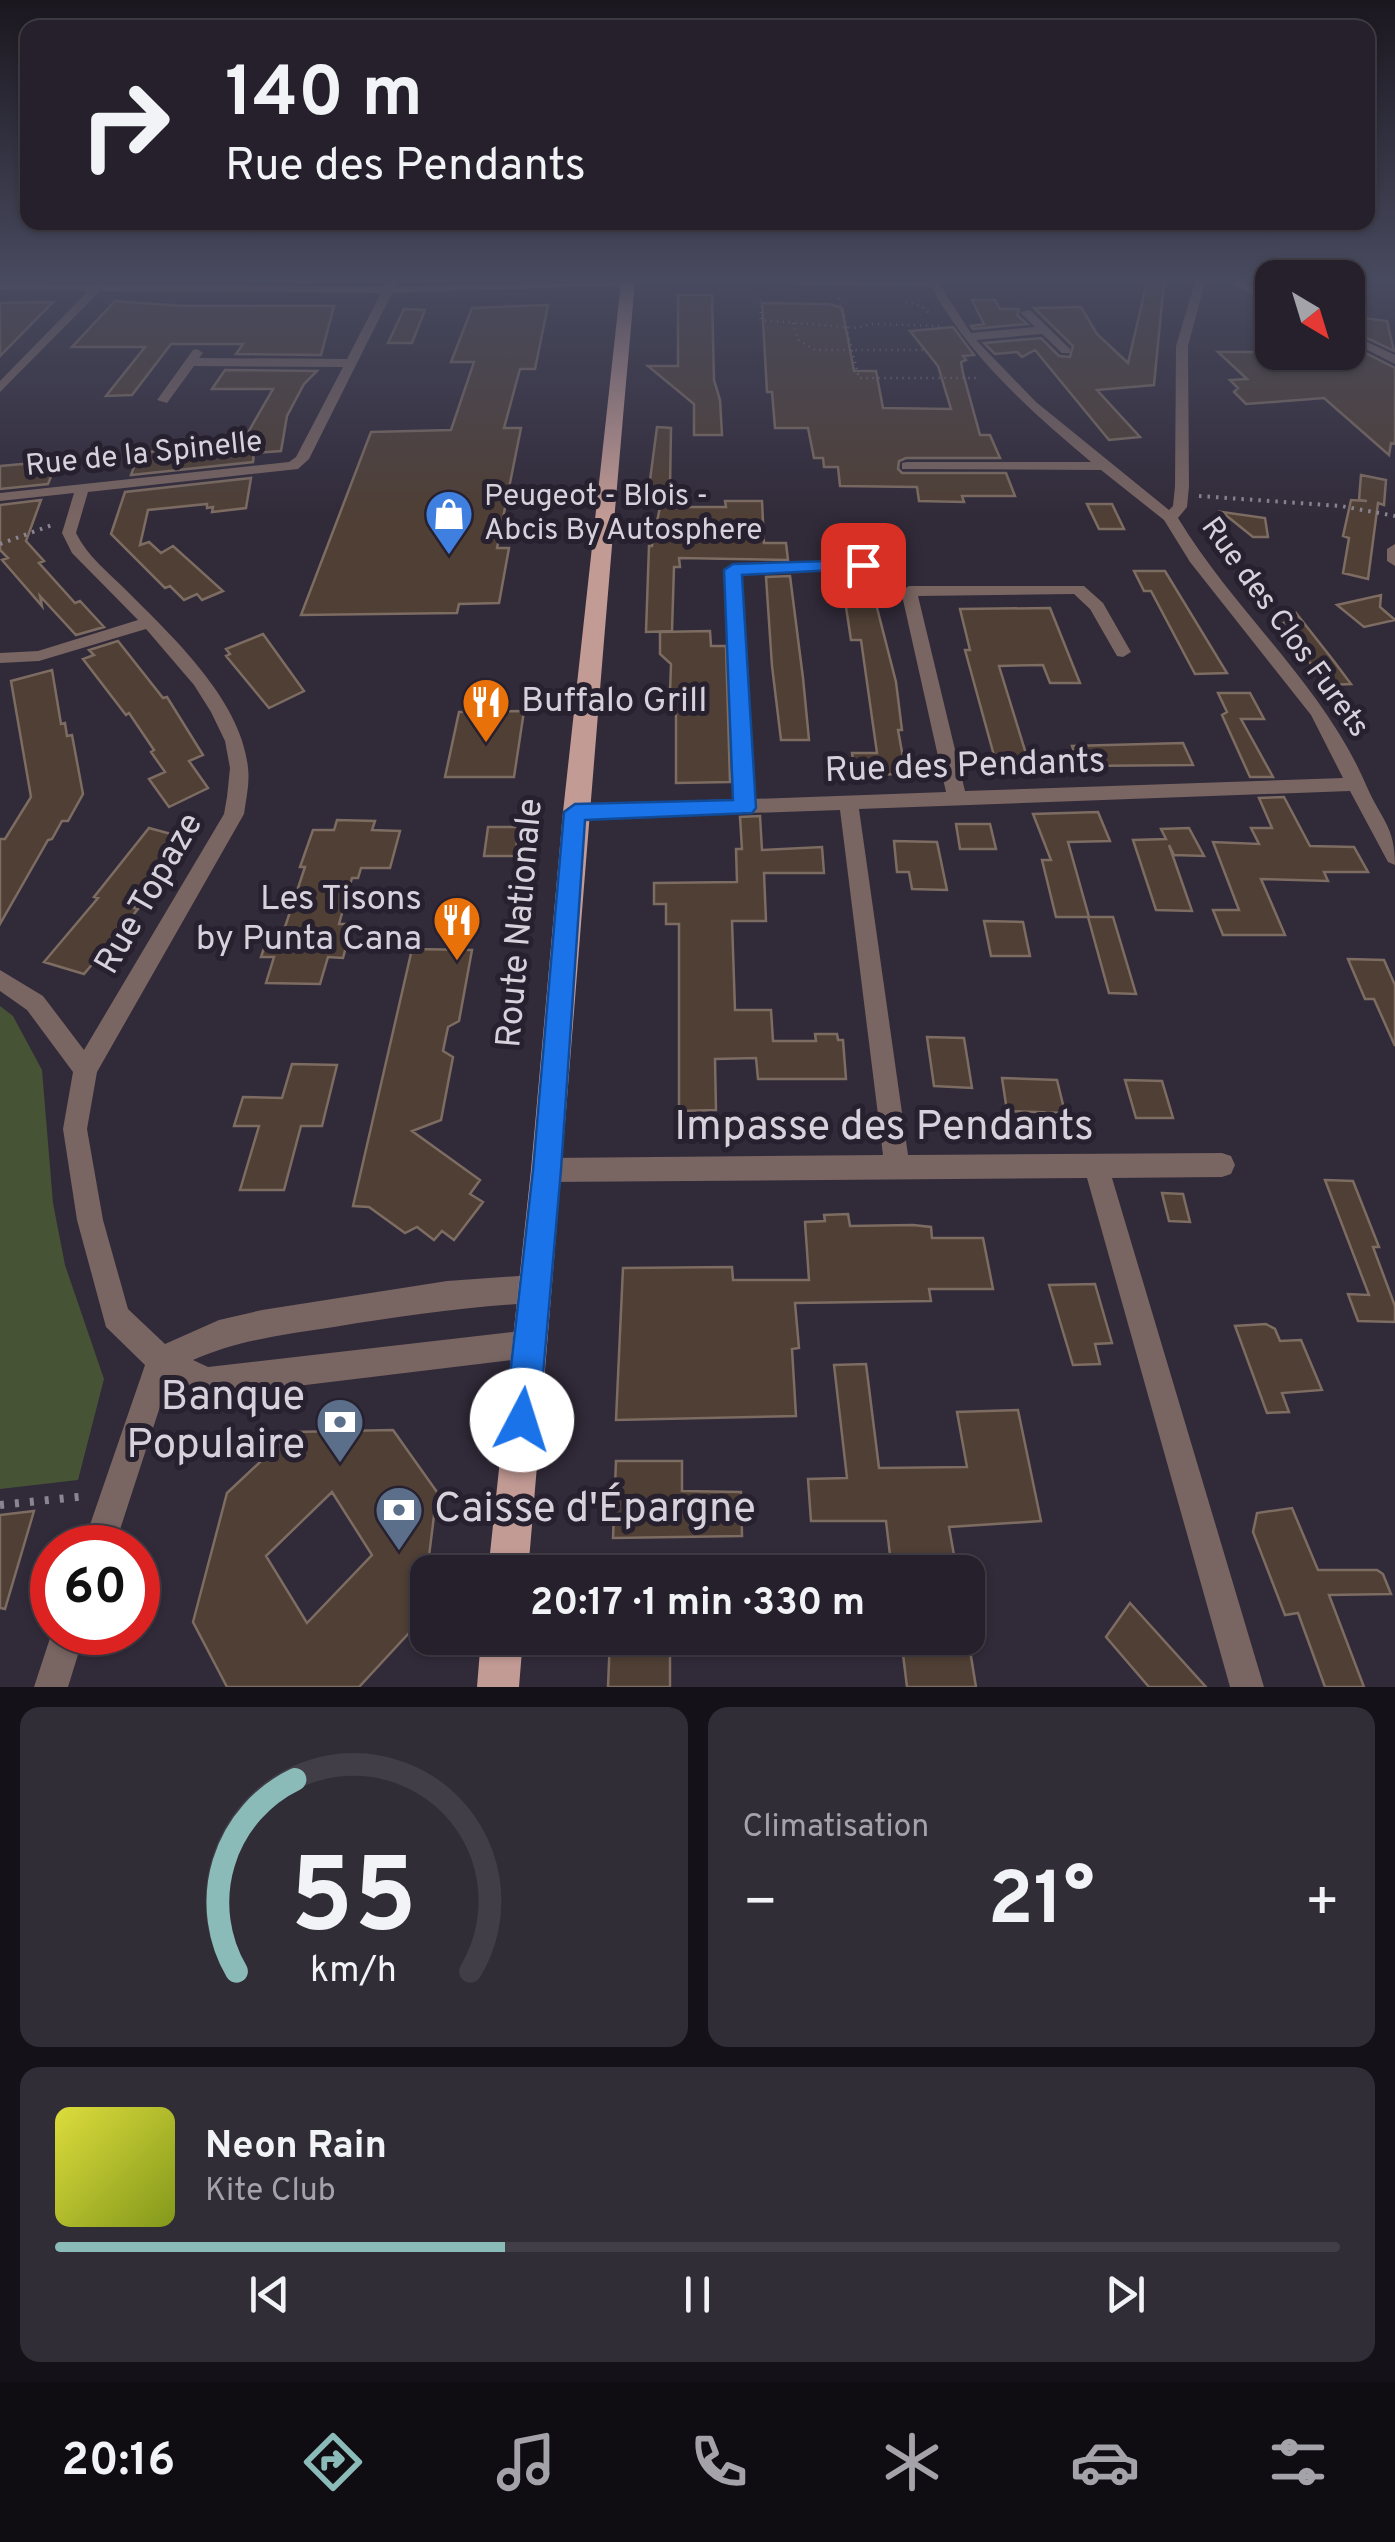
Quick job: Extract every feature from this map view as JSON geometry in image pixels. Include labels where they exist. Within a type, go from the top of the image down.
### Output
[{"type":"main road","name":"Route Nationale","points":[[510,1555],[547,1170],[575,812],[622,361]]},
{"type":"main road","points":[[498,1687],[501,1655]]},
{"type":"street","points":[[0,388],[26,361]]},
{"type":"street","name":"Rue des Clos Furets","points":[[992,361],[1035,405],[1170,517],[1195,559],[1318,712],[1395,858]]},
{"type":"street","points":[[1170,517],[1180,507],[1181,495],[1182,361]]},
{"type":"street","points":[[163,400],[190,362],[351,363]]},
{"type":"street","name":"Rue de la Spinelle","points":[[0,497],[293,466],[302,459],[351,363]]},
{"type":"street","points":[[907,466],[1106,466]]},
{"type":"street","points":[[74,518],[82,489]]},
{"type":"street","name":"Rue Topaze","points":[[74,518],[69,533],[77,550],[181,657],[228,723],[240,766],[234,814],[85,1070],[75,1129],[90,1220],[116,1317],[161,1360],[207,1382],[529,1344]]},
{"type":"street","points":[[1395,550],[1395,561]]},
{"type":"street","points":[[744,808],[733,570],[863,565]]},
{"type":"street","points":[[958,800],[909,591],[1078,589],[1097,606],[1122,652]]},
{"type":"street","points":[[0,658],[38,656],[147,622]]},
{"type":"street","name":"Rue des Pendants","points":[[575,812],[1358,784]]},
{"type":"street","points":[[849,804],[897,1169]]},
{"type":"street","points":[[0,979],[35,1003],[85,1070]]},
{"type":"street","name":"Impasse des Pendants","points":[[547,1170],[1222,1164]]},
{"type":"street","points":[[1096,1166],[1247,1687]]},
{"type":"street","points":[[106,1525],[161,1360],[219,1334],[262,1324],[448,1295],[533,1289]]},
{"type":"street","points":[[51,1687],[61,1655]]},
{"type":"path","points":[[854,361],[858,378]]},
{"type":"path","points":[[852,376],[981,378],[985,374]]},
{"type":"path","points":[[1181,495],[1341,506],[1395,516]]},
{"type":"path","points":[[0,544],[74,518]]},
{"type":"path","points":[[0,1504],[116,1493]]},
{"type":"green space","points":[[0,1006],[13,1016],[42,1070],[53,1203],[65,1265],[104,1379],[78,1480],[0,1489]]},
{"type":"building","points":[[134,361],[158,361],[132,395],[106,396]]},
{"type":"building","points":[[537,361],[535,369],[520,369],[504,428],[521,428],[497,548],[509,548],[499,603],[459,604],[457,613],[301,615],[371,432],[451,430],[474,362],[451,362]]},
{"type":"building","points":[[678,361],[714,361],[722,435],[694,435],[694,404],[648,366],[678,366]]},
{"type":"building","points":[[765,361],[852,361],[854,371],[876,371],[883,408],[951,409],[934,361],[964,361],[961,362],[963,373],[980,435],[990,435],[1000,458],[906,458],[899,461],[898,469],[902,473],[1006,473],[1015,496],[962,496],[964,502],[919,501],[917,487],[840,486],[838,467],[824,467],[823,458],[814,458],[808,428],[775,428],[772,392],[767,392]]},
{"type":"building","points":[[1044,361],[1126,361],[1156,361],[1154,385],[1097,390],[1140,437],[1109,440]]},
{"type":"building","points":[[1227,361],[1255,361],[1255,370],[1365,370],[1365,361],[1381,361],[1395,368],[1395,444],[1391,443],[1389,455],[1324,398],[1246,404],[1234,392],[1238,388],[1230,380],[1247,379]]},
{"type":"building","points":[[225,370],[317,371],[304,384],[287,416],[281,451],[254,453],[253,462],[131,475],[139,453],[242,443],[273,389],[212,389]]},
{"type":"building","points":[[657,427],[671,428],[670,488],[649,488]]},
{"type":"building","points":[[57,461],[48,484],[0,489],[0,466]]},
{"type":"building","points":[[1361,475],[1386,480],[1384,505],[1378,503],[1368,579],[1343,573],[1349,538],[1343,536],[1351,500],[1367,501],[1359,500]]},
{"type":"building","points":[[251,478],[246,508],[212,512],[213,507],[207,508],[207,504],[148,510],[140,545],[149,542],[161,553],[173,546],[223,591],[202,600],[197,594],[184,600],[170,586],[165,588],[111,534],[125,492]]},
{"type":"building","points":[[41,500],[26,541],[44,561],[39,563],[75,603],[80,601],[104,627],[76,635],[40,596],[42,606],[2,560],[8,558],[0,550],[0,505]]},
{"type":"building","points":[[725,501],[762,501],[764,543],[786,543],[788,560],[679,558],[680,567],[674,567],[672,631],[646,632],[649,546],[660,507],[726,507]]},
{"type":"building","points":[[1087,504],[1112,504],[1124,529],[1099,529]]},
{"type":"building","points":[[1222,512],[1265,518],[1268,537],[1253,537]]},
{"type":"building","points":[[872,569],[879,600],[875,600],[896,682],[902,730],[898,730],[906,774],[855,775],[852,753],[877,753],[861,640],[851,640],[841,574],[863,574]]},
{"type":"building","points":[[1134,571],[1165,571],[1227,673],[1195,674],[1151,591],[1144,591]]},
{"type":"building","points":[[790,576],[809,740],[781,740],[772,666],[766,577]]},
{"type":"building","points":[[1381,595],[1380,607],[1395,620],[1364,627],[1337,605]]},
{"type":"building","points":[[1050,608],[1080,683],[1050,683],[1043,665],[999,666],[1031,770],[998,770],[965,650],[970,650],[960,609]]},
{"type":"building","points":[[1296,613],[1351,684],[1327,685],[1281,625]]},
{"type":"building","points":[[710,631],[711,646],[726,646],[730,782],[676,783],[676,693],[670,693],[671,664],[660,654],[660,632]]},
{"type":"building","points":[[263,634],[304,691],[269,708],[226,656],[230,654],[226,649]]},
{"type":"building","points":[[118,641],[163,698],[167,697],[203,755],[189,761],[208,788],[169,807],[149,779],[165,772],[151,752],[154,750],[129,713],[126,715],[83,659],[94,655],[89,650]]},
{"type":"building","points":[[52,670],[61,724],[65,723],[67,736],[72,735],[83,794],[68,821],[62,821],[48,840],[0,924],[0,839],[5,839],[31,797],[11,681]]},
{"type":"building","points":[[1218,693],[1250,693],[1264,719],[1241,719],[1273,777],[1250,777],[1222,715],[1227,712]]},
{"type":"building","name":"Buffalo Grill","points":[[524,711],[514,777],[445,777],[459,712]]},
{"type":"building","points":[[1183,743],[1193,765],[1079,766],[1072,746]]},
{"type":"building","points":[[1284,797],[1310,846],[1354,847],[1368,872],[1324,872],[1328,881],[1261,879],[1285,935],[1223,935],[1213,910],[1239,910],[1213,842],[1259,844],[1251,828],[1272,828],[1259,798]]},
{"type":"building","points":[[1098,812],[1110,841],[1068,842],[1089,917],[1113,917],[1136,994],[1109,993],[1088,917],[1056,917],[1042,860],[1051,860],[1033,814]]},
{"type":"building","points":[[760,816],[762,850],[822,847],[824,873],[764,873],[766,921],[732,921],[735,1010],[771,1010],[773,1041],[816,1041],[815,1034],[837,1034],[838,1040],[843,1040],[846,1079],[758,1079],[756,1058],[715,1059],[716,1110],[679,1111],[679,924],[666,924],[666,904],[654,904],[654,883],[737,882],[736,849],[742,849],[740,817]]},
{"type":"building","points":[[337,820],[375,821],[372,830],[400,831],[390,868],[361,868],[358,878],[352,878],[339,924],[352,924],[343,958],[328,957],[320,984],[266,983],[274,957],[261,957],[270,930],[284,930],[313,830],[334,830]]},
{"type":"building","points":[[956,824],[990,824],[996,849],[960,849]]},
{"type":"building","points":[[488,827],[519,827],[515,856],[484,856]]},
{"type":"building","points":[[149,828],[182,837],[159,866],[167,868],[134,908],[138,909],[84,974],[44,962],[98,898],[94,897]]},
{"type":"building","points":[[1189,828],[1204,856],[1174,855],[1169,845],[1192,911],[1156,910],[1133,840],[1166,839],[1161,829]]},
{"type":"building","points":[[894,841],[937,842],[947,890],[912,889],[909,872],[897,872]]},
{"type":"building","points":[[984,921],[1023,922],[1030,956],[991,956]]},
{"type":"building","points":[[412,949],[472,950],[459,1021],[448,1027],[443,1051],[453,1057],[441,1120],[412,1131],[480,1180],[470,1194],[483,1202],[454,1240],[442,1231],[434,1240],[417,1227],[405,1233],[369,1207],[353,1206]]},
{"type":"building","points":[[1348,959],[1384,960],[1395,985],[1395,1046],[1374,999],[1365,999]]},
{"type":"building","points":[[927,1037],[964,1038],[972,1088],[934,1086]]},
{"type":"building","points":[[292,1064],[337,1065],[322,1126],[301,1126],[284,1190],[240,1190],[259,1126],[234,1126],[243,1097],[282,1098]]},
{"type":"building","points":[[1002,1078],[1057,1080],[1065,1113],[1007,1111]]},
{"type":"building","points":[[1125,1080],[1162,1081],[1173,1118],[1136,1118]]},
{"type":"building","points":[[1325,1180],[1353,1181],[1379,1247],[1373,1247],[1395,1306],[1395,1322],[1358,1321],[1348,1294],[1369,1295]]},
{"type":"building","points":[[1162,1193],[1183,1194],[1190,1222],[1169,1221]]},
{"type":"building","points":[[848,1214],[850,1226],[913,1225],[931,1227],[932,1238],[983,1238],[993,1289],[929,1289],[931,1301],[795,1303],[799,1348],[792,1349],[796,1416],[616,1420],[623,1268],[732,1267],[733,1280],[809,1280],[805,1222],[825,1221],[824,1215]]},
{"type":"building","points":[[1095,1284],[1112,1343],[1095,1344],[1100,1364],[1073,1365],[1049,1285]]},
{"type":"building","points":[[1266,1324],[1275,1329],[1280,1341],[1301,1340],[1322,1390],[1282,1393],[1289,1412],[1267,1413],[1235,1326]]},
{"type":"building","points":[[866,1364],[879,1468],[967,1467],[957,1412],[1018,1410],[1041,1521],[949,1527],[954,1555],[890,1555],[886,1521],[811,1521],[808,1479],[847,1478],[834,1365]]},
{"type":"building","points":[[393,1430],[437,1492],[429,1555],[410,1555],[410,1632],[359,1687],[227,1687],[193,1622],[227,1493],[292,1432]],"holes":[[[332,1492],[372,1555],[307,1623],[266,1556]]]},
{"type":"building","points":[[616,1461],[682,1461],[682,1491],[741,1492],[742,1536],[613,1538]]},
{"type":"building","points":[[1292,1508],[1318,1570],[1377,1570],[1383,1574],[1391,1594],[1329,1595],[1364,1687],[1325,1687],[1298,1613],[1285,1615],[1253,1532],[1257,1513]]},
{"type":"building","points":[[34,1511],[5,1609],[0,1608],[0,1515]]},
{"type":"building","points":[[1130,1603],[1206,1687],[1149,1687],[1106,1637]]},
{"type":"building","points":[[609,1655],[670,1655],[670,1687],[608,1687]]},
{"type":"building","points":[[903,1655],[971,1655],[976,1687],[907,1687]]},
{"type":"place","name":"Peugeot - Blois - Abcis By Autosphere","points":[[449,556]]},
{"type":"place","name":"Buffalo Grill","points":[[486,744]]},
{"type":"place","name":"Les Tisons by Punta Cana","points":[[457,962]]},
{"type":"place","name":"Banque Populaire","points":[[340,1464]]},
{"type":"place","name":"Caisse d'Épargne","points":[[399,1552]]},
{"type":"route","points":[[522,1420],[547,1170],[575,812],[744,808],[733,570],[863,565]]}]
